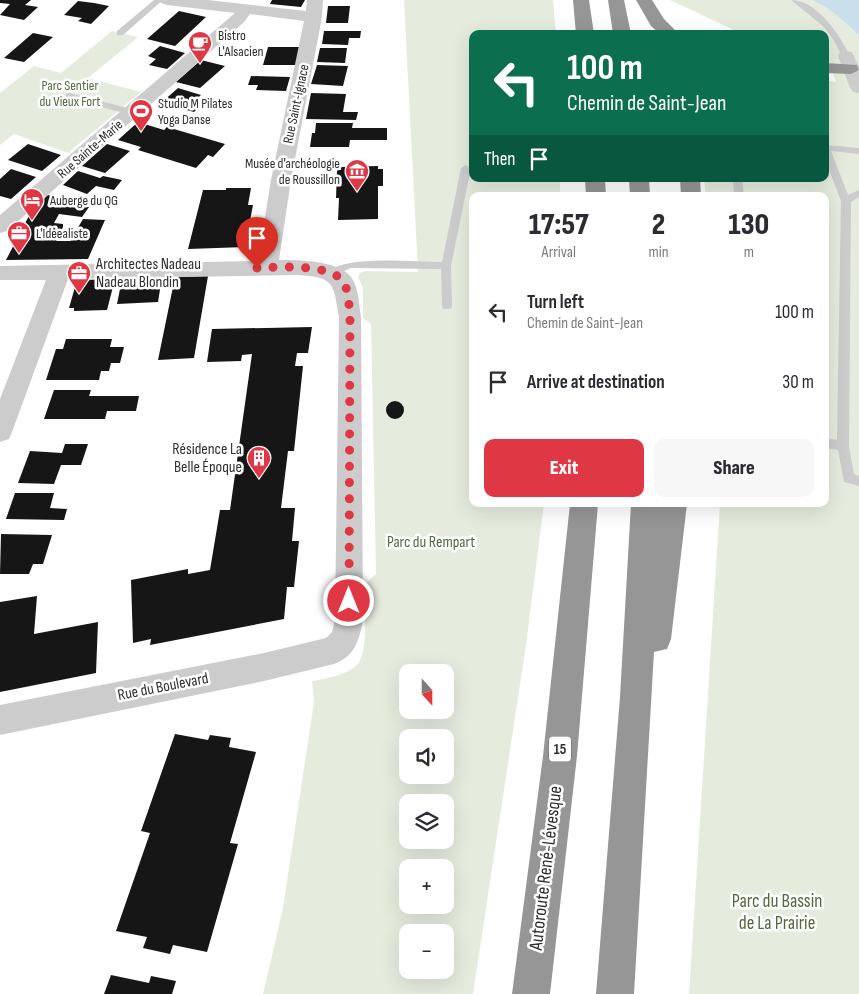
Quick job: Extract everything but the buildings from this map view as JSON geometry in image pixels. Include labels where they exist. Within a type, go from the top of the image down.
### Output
[{"type":"highway","points":[[581,0],[585,30]]},
{"type":"highway","points":[[616,0],[621,30]]},
{"type":"highway","points":[[644,0],[657,22],[666,30]]},
{"type":"highway","points":[[829,57],[849,62]]},
{"type":"highway","points":[[829,67],[849,62]]},
{"type":"highway","name":"Autoroute René-Lévesque","points":[[531,994],[559,766],[584,507]]},
{"type":"highway","points":[[615,994],[623,904],[645,507]]},
{"type":"highway","points":[[623,904],[673,507]]},
{"type":"street","points":[[167,0],[245,10],[314,8]]},
{"type":"street","name":"Rue Saint-Ignace","points":[[268,268],[289,136],[314,8]]},
{"type":"street","name":"Rue Sainte-Marie","points":[[0,226],[238,19],[245,10]]},
{"type":"street","points":[[849,62],[859,88]]},
{"type":"street","points":[[0,273],[300,268],[336,276]]},
{"type":"street","points":[[0,432],[59,273]]},
{"type":"street","name":"Rue du Boulevard","points":[[0,720],[264,667],[326,652],[340,646],[348,630],[349,620],[350,318],[344,283],[336,276]]},
{"type":"lane","points":[[120,33],[159,0]]},
{"type":"lane","points":[[795,0],[822,19],[832,30],[849,62]]},
{"type":"lane","points":[[69,96],[132,112]]},
{"type":"lane","points":[[829,148],[859,151]]},
{"type":"lane","points":[[829,158],[846,201],[843,446],[848,478],[859,481]]},
{"type":"lane","points":[[447,306],[446,266],[466,168]]},
{"type":"lane","points":[[846,201],[859,193]]},
{"type":"lane","points":[[336,276],[339,268],[351,265],[446,266]]},
{"type":"lane","points":[[829,444],[843,446]]},
{"type":"green space","name":"Parc du Rempart","points":[[404,0],[553,0],[556,30],[469,30],[469,182],[560,182],[560,192],[469,192],[469,507],[544,507],[526,645],[473,994],[263,994],[283,908],[314,702],[312,681],[346,672],[356,666],[360,660],[365,640],[363,586],[376,574],[371,324],[363,318],[363,288],[358,277],[360,273],[365,271],[418,272]]},
{"type":"green space","name":"Parc du Bassin de La Prairie","points":[[670,0],[812,0],[829,9],[859,35],[859,994],[689,994],[720,507],[829,507],[829,192],[706,192],[704,182],[829,182],[829,81],[836,82],[829,62],[829,30],[734,30]]},
{"type":"green space","name":"Parc Sentier du Vieux Fort","points":[[112,31],[138,37],[88,78],[141,92],[68,153],[14,134],[0,145],[0,93],[34,66],[61,73]]},
{"type":"water","points":[[812,0],[859,0],[859,35],[829,9]]},
{"type":"place","name":"Bistro L'Alsacien","points":[[200,64]]},
{"type":"place","name":"Studio M Pilates Yoga Danse","points":[[141,132]]},
{"type":"place","name":"Musée d'archéologie de Roussillon","points":[[357,192]]},
{"type":"place","name":"Auberge du QG","points":[[32,221]]},
{"type":"place","name":"L'Idéealiste","points":[[19,254]]},
{"type":"place","name":"Architectes Nadeau Nadeau Blondin","points":[[79,294]]},
{"type":"place","name":"Résidence La Belle Époque","points":[[259,479]]},
{"type":"route","points":[[257,268],[300,268],[332,273],[344,283],[347,293],[350,318],[349,601]]}]
